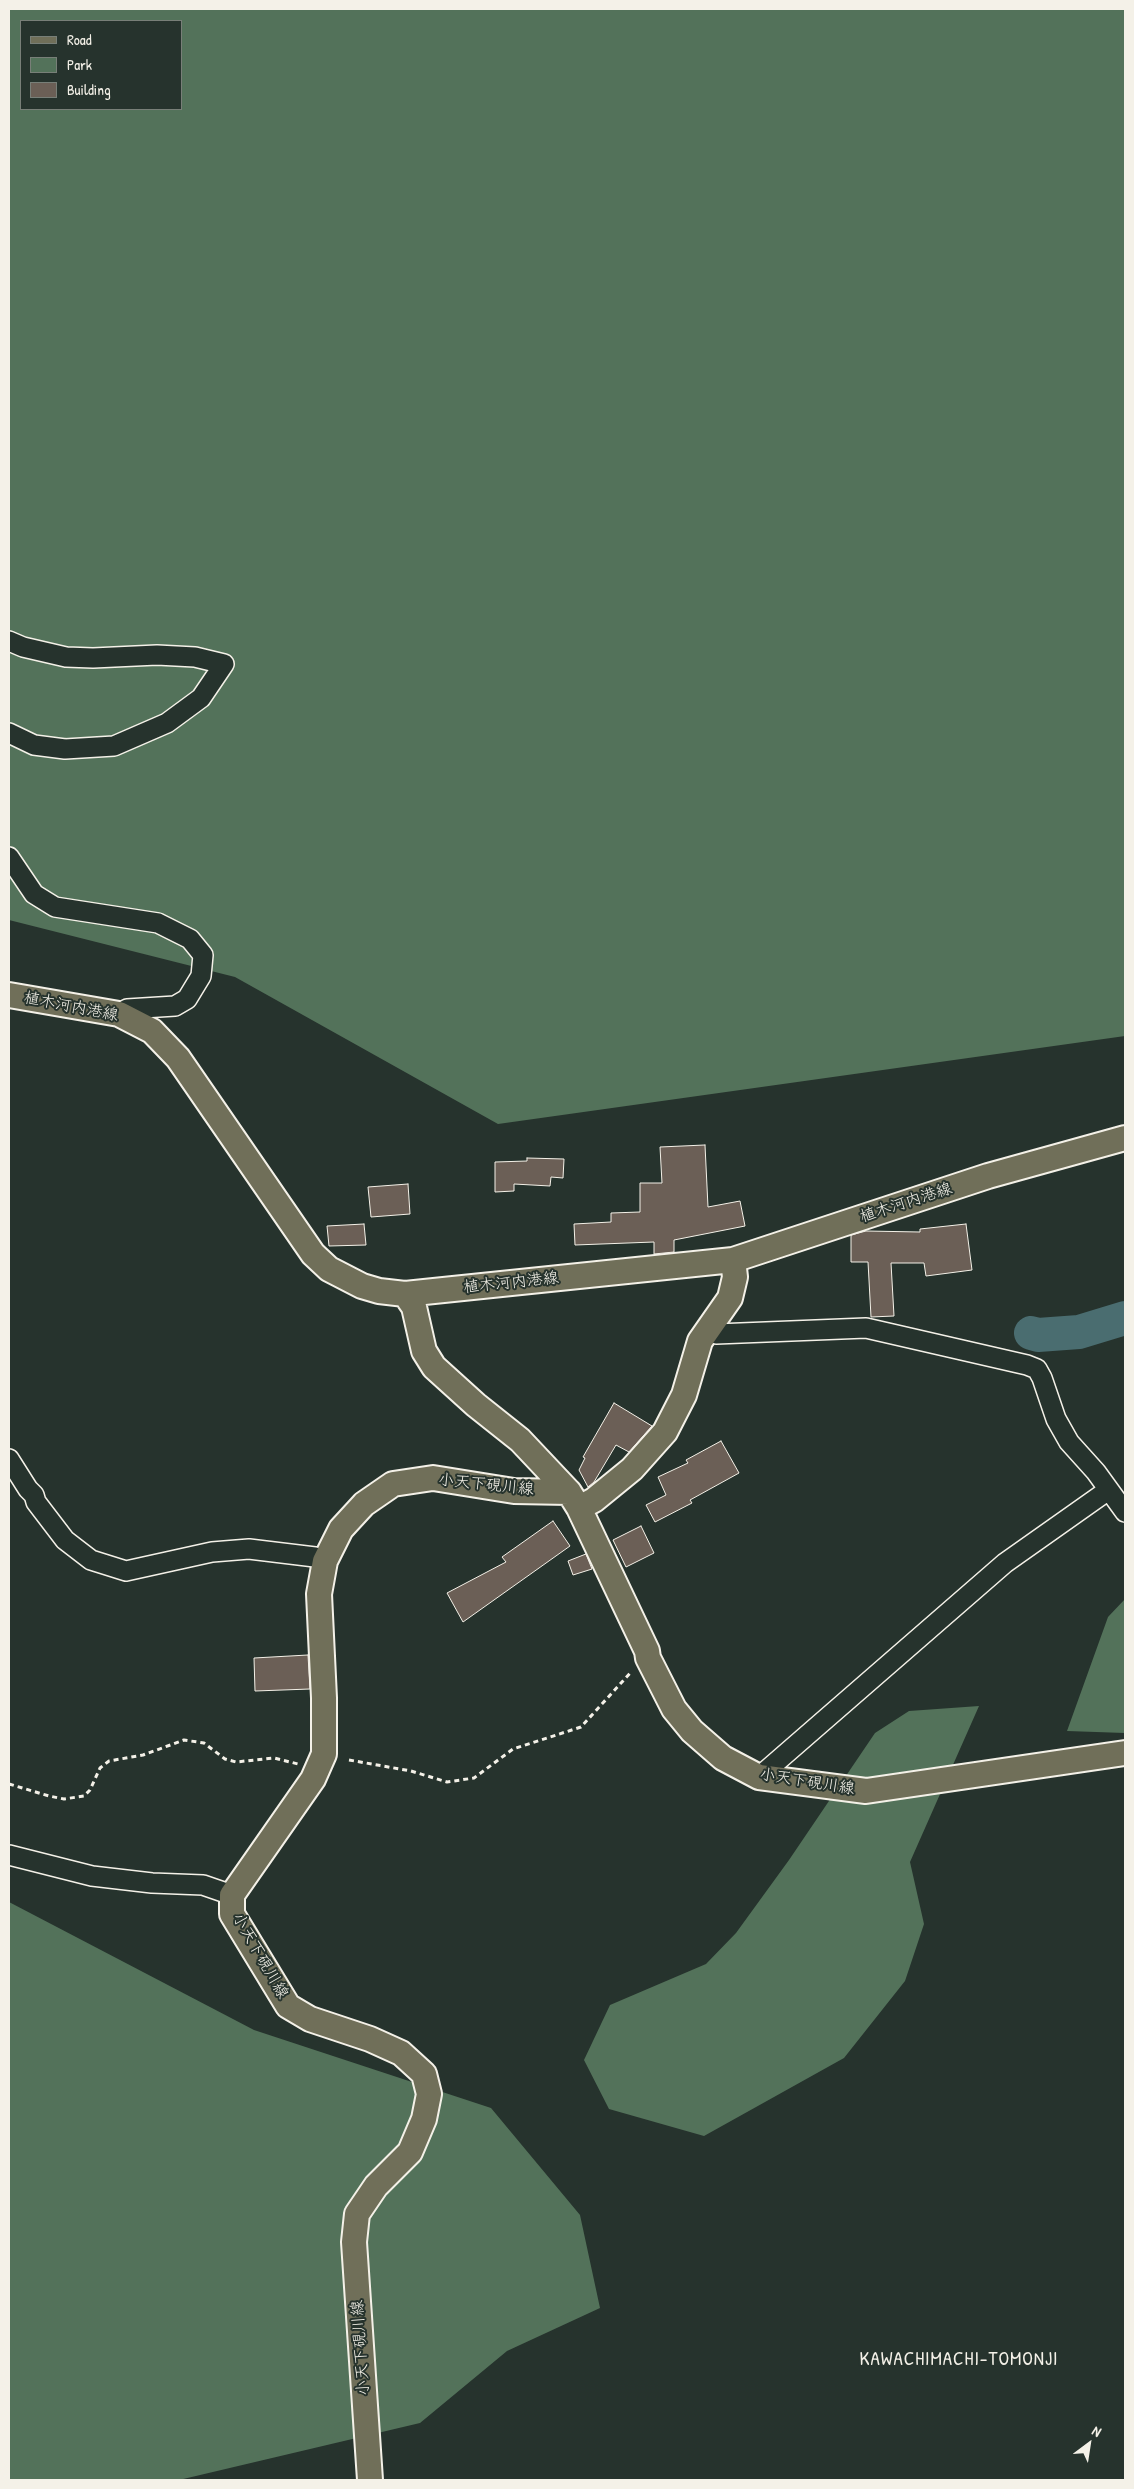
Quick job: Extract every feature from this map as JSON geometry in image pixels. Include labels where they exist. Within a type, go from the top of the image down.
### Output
[{"type":"main road","name":"植木河内港線","points":[[9,995],[119,1014],[152,1031],[178,1058],[313,1254],[329,1269],[362,1286],[405,1294],[733,1260],[988,1176],[1125,1138]]},
{"type":"main road","points":[[405,1294],[414,1307],[424,1351],[434,1367],[476,1406],[520,1440],[574,1500],[594,1500],[632,1469],[665,1432],[684,1395],[700,1341],[730,1298],[735,1277],[733,1260]]},
{"type":"main road","name":"小天下硯川線","points":[[370,2480],[354,2242],[358,2214],[376,2186],[410,2152],[424,2119],[429,2094],[426,2081],[424,2074],[401,2053],[370,2039],[310,2019],[288,2006],[232,1914],[232,1894],[315,1776],[324,1754],[324,1698],[319,1594],[325,1561],[341,1529],[364,1504],[393,1484],[433,1478],[574,1500],[674,1709],[692,1731],[723,1758],[759,1777],[866,1791],[1125,1753]]},
{"type":"street","points":[[9,641],[22,647],[66,656],[93,658],[157,655],[195,657],[224,664],[201,698],[167,724],[114,746],[65,749],[34,745],[9,733]]},
{"type":"street","points":[[9,857],[34,894],[55,907],[158,923],[190,939],[203,955],[200,976],[187,999],[175,1006],[127,1009],[119,1014]]},
{"type":"street","points":[[706,1332],[716,1334],[866,1328],[1028,1365],[1037,1369],[1042,1378],[1062,1431],[1125,1512]]},
{"type":"street","points":[[9,1459],[34,1495],[36,1502],[65,1540],[91,1560],[126,1570],[212,1552],[249,1549],[314,1557],[325,1561]]},
{"type":"street","points":[[759,1777],[1005,1563],[1107,1490]]},
{"type":"street","points":[[9,1855],[92,1876],[152,1883],[203,1885],[232,1894]]},
{"type":"path","points":[[349,1760],[411,1771],[447,1782],[474,1778],[513,1749],[581,1727],[629,1675],[648,1658]]},
{"type":"path","points":[[9,1784],[64,1799],[84,1796],[90,1790],[100,1768],[109,1761],[143,1755],[184,1740],[204,1743],[225,1759],[236,1762],[274,1758],[287,1760],[315,1776]]},
{"type":"green space","points":[[9,9],[1125,9],[1125,1036],[498,1124],[235,977],[9,920]]},
{"type":"green space","points":[[1125,1599],[1125,1733],[1067,1731],[1108,1617]]},
{"type":"green space","points":[[979,1706],[910,1862],[924,1924],[905,1981],[844,2058],[704,2136],[609,2109],[584,2060],[610,2005],[706,1964],[736,1933],[789,1860],[875,1733],[909,1711]]},
{"type":"green space","points":[[9,1902],[254,2030],[491,2108],[580,2215],[600,2308],[507,2351],[420,2423],[179,2480],[9,2480]]},
{"type":"building","points":[[705,1145],[708,1207],[740,1201],[745,1226],[674,1240],[674,1252],[654,1254],[654,1242],[575,1245],[574,1224],[611,1222],[611,1213],[640,1212],[640,1183],[662,1183],[660,1147]]},
{"type":"building","points":[[527,1158],[564,1159],[563,1178],[551,1177],[550,1186],[514,1184],[514,1191],[495,1192],[495,1162],[527,1161]]},
{"type":"building","points":[[408,1184],[410,1214],[371,1217],[368,1187]]},
{"type":"building","points":[[364,1224],[366,1245],[329,1246],[327,1226]]},
{"type":"building","points":[[966,1224],[972,1270],[926,1276],[924,1263],[891,1263],[894,1316],[871,1317],[868,1262],[851,1262],[851,1235],[866,1231],[920,1232],[920,1229]]},
{"type":"building","points":[[614,1403],[652,1426],[629,1452],[616,1445],[594,1482],[588,1487],[579,1470],[585,1458],[583,1457]]},
{"type":"building","points":[[721,1441],[739,1473],[690,1500],[692,1503],[655,1522],[646,1505],[666,1495],[658,1477],[688,1463],[686,1460]]},
{"type":"building","points":[[553,1521],[570,1546],[463,1622],[447,1593],[506,1562],[502,1557]]},
{"type":"building","points":[[641,1526],[654,1553],[626,1567],[613,1540]]},
{"type":"building","points":[[586,1554],[592,1569],[573,1575],[568,1561]]},
{"type":"building","points":[[308,1655],[310,1689],[255,1691],[254,1658]]},
{"type":"waterway","points":[[1031,1333],[1038,1335],[1079,1332],[1125,1318]]},
{"type":"district","name":"KAWACHIMACHI-TOMONJI","points":[[959,2360]]}]
